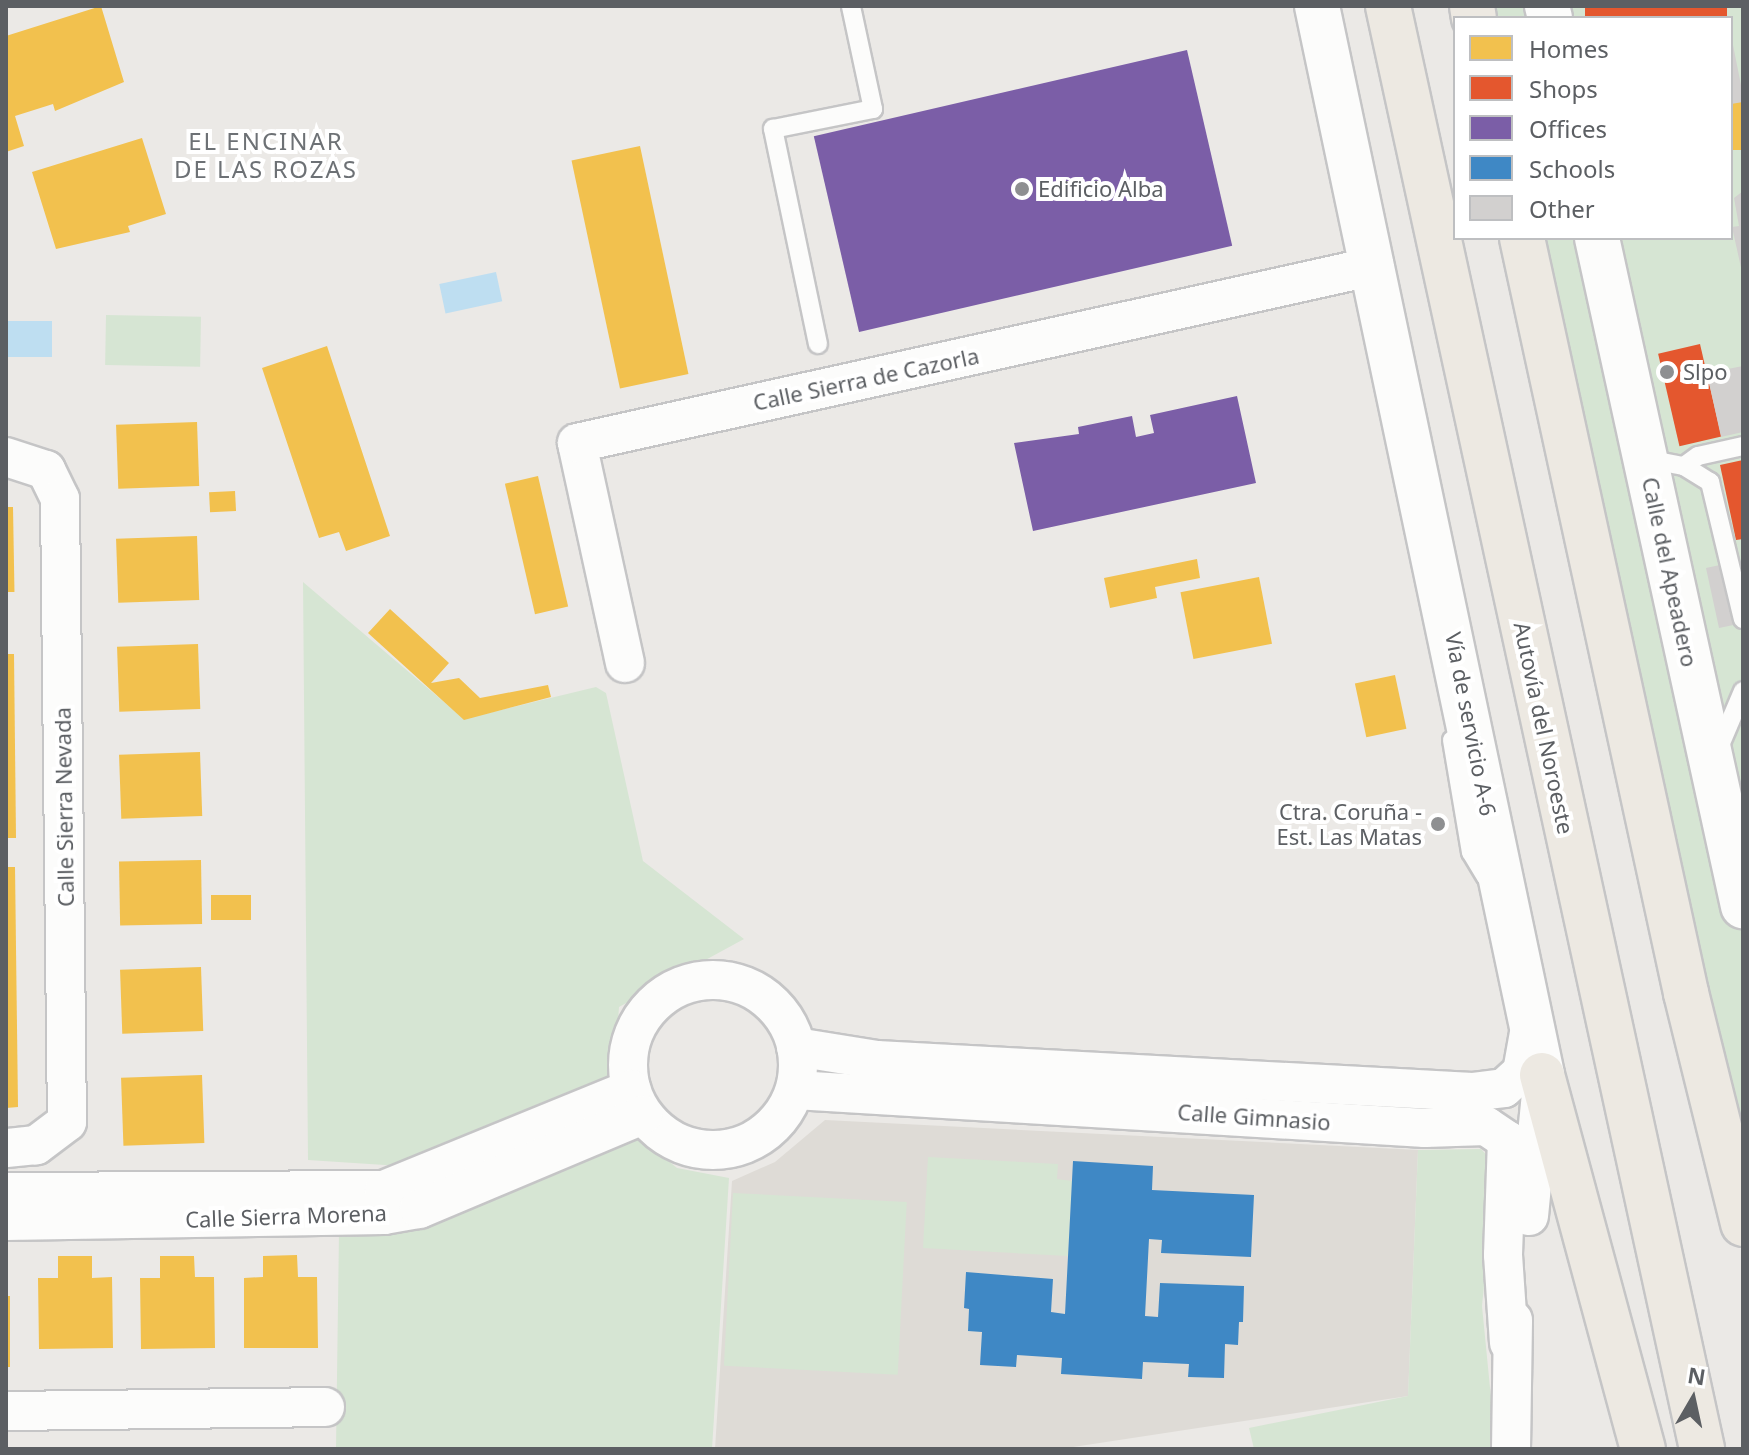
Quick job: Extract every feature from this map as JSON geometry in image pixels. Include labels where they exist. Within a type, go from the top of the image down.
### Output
[{"type":"highway","name":"Autovía del Noroeste","points":[[1388,6],[1702,1449]]},
{"type":"highway","points":[[1522,240],[1686,993],[1743,1224]]},
{"type":"highway","points":[[1542,1075],[1643,1449]]},
{"type":"street","name":"Vía de servicio A-6","points":[[1317,6],[1460,666],[1542,1075],[1540,1132],[1509,1343],[1511,1449]]},
{"type":"street","name":"Calle del Apeadero","points":[[1598,240],[1665,462],[1712,763],[1743,906]]},
{"type":"street","name":"Calle Sierra de Cazorla","points":[[625,663],[577,443],[1375,266]]},
{"type":"street","name":"Calle Sierra Nevada","points":[[6,457],[46,470],[60,499],[67,1122],[36,1145],[6,1148]]},
{"type":"street","points":[[719,980],[746,986],[769,1000],[786,1022],[796,1047],[795,1090],[783,1114],[764,1134],[727,1148],[687,1146],[662,1134],[637,1102],[627,1062],[632,1035],[646,1012],[666,994],[691,982],[719,980]]},
{"type":"street","name":"Calle Gimnasio","points":[[796,1047],[877,1060],[1472,1092],[1504,1088],[1522,1072],[1530,1024]]},
{"type":"street","name":"Calle Gimnasio","points":[[795,1090],[1425,1128],[1486,1126],[1507,1140],[1503,1255],[1509,1343]]},
{"type":"street","name":"Calle Sierra Morena","points":[[6,1192],[384,1190],[637,1102]]},
{"type":"street","name":"Calle Sierra Morena","points":[[6,1221],[384,1215],[419,1209],[637,1102]]},
{"type":"street","points":[[6,1411],[325,1407]]},
{"type":"lane","points":[[818,344],[773,129],[873,109],[851,6]]},
{"type":"lane","points":[[1665,462],[1743,446]]},
{"type":"lane","points":[[1665,462],[1710,482],[1743,619]]},
{"type":"lane","points":[[1712,763],[1743,691]]},
{"type":"shaded area","points":[[825,1120],[1418,1150],[1408,1396],[1060,1449],[715,1449],[732,1181],[775,1162]]},
{"type":"green space","points":[[1461,6],[1743,6],[1743,1148],[1519,240],[1733,240],[1733,16],[1464,16]]},
{"type":"green space","points":[[106,315],[201,317],[200,367],[105,365]]},
{"type":"green space","points":[[303,582],[464,719],[596,687],[606,693],[643,861],[744,939],[619,1007],[614,1080],[400,1166],[308,1160]]},
{"type":"green space","points":[[634,1133],[677,1168],[729,1178],[712,1449],[336,1449],[339,1232],[393,1234]]},
{"type":"green space","points":[[1481,1149],[1496,1165],[1482,1306],[1496,1449],[1254,1449],[1249,1428],[1408,1396],[1418,1150]]},
{"type":"green space","points":[[928,1157],[1058,1164],[1057,1179],[1072,1181],[1068,1256],[923,1248]]},
{"type":"green space","points":[[733,1193],[907,1202],[898,1375],[724,1366]]},
{"type":"water","points":[[496,272],[502,301],[446,313],[439,284]]},
{"type":"water","points":[[6,321],[52,321],[52,357],[6,357]]},
{"type":"building: Homes","points":[[101,6],[124,82],[55,111],[53,104],[15,116],[24,146],[6,152],[6,36]]},
{"type":"building: Homes","points":[[1733,102],[1743,102],[1743,150],[1733,150]]},
{"type":"building: Homes","points":[[142,138],[166,214],[128,226],[130,232],[56,249],[32,172]]},
{"type":"building: Homes","points":[[640,146],[688,374],[620,388],[572,161]]},
{"type":"building: Homes","points":[[327,346],[390,536],[346,551],[339,532],[319,538],[262,368]]},
{"type":"building: Homes","points":[[197,422],[199,486],[118,489],[116,425]]},
{"type":"building: Homes","points":[[538,476],[568,607],[535,614],[505,484]]},
{"type":"building: Homes","points":[[235,491],[236,511],[210,512],[209,492]]},
{"type":"building: Homes","points":[[6,507],[13,507],[14,592],[7,592]]},
{"type":"building: Homes","points":[[197,536],[199,600],[118,603],[116,539]]},
{"type":"building: Homes","points":[[1197,559],[1200,578],[1155,587],[1157,598],[1110,608],[1104,578]]},
{"type":"building: Homes","points":[[1259,577],[1272,644],[1193,659],[1180,592]]},
{"type":"building: Homes","points":[[390,609],[449,663],[431,683],[459,678],[480,698],[548,685],[551,697],[464,720],[368,633]]},
{"type":"building: Homes","points":[[198,644],[200,709],[119,712],[117,647]]},
{"type":"building: Homes","points":[[6,654],[14,654],[16,838],[6,838]]},
{"type":"building: Homes","points":[[1395,675],[1406,729],[1366,737],[1355,684]]},
{"type":"building: Homes","points":[[200,752],[202,816],[121,819],[119,755]]},
{"type":"building: Homes","points":[[201,860],[202,924],[120,925],[119,861]]},
{"type":"building: Homes","points":[[6,867],[15,867],[18,1107],[6,1108]]},
{"type":"building: Homes","points":[[211,895],[251,895],[251,920],[211,920]]},
{"type":"building: Homes","points":[[201,967],[203,1031],[122,1034],[120,970]]},
{"type":"building: Homes","points":[[202,1075],[204,1143],[123,1146],[121,1078]]},
{"type":"building: Homes","points":[[297,1255],[298,1277],[317,1277],[318,1348],[244,1348],[244,1278],[263,1277],[263,1256]]},
{"type":"building: Homes","points":[[58,1256],[92,1256],[92,1278],[112,1277],[113,1348],[39,1349],[38,1278],[58,1278]]},
{"type":"building: Homes","points":[[160,1256],[194,1256],[195,1277],[214,1277],[215,1348],[141,1349],[140,1278],[160,1278]]},
{"type":"building: Homes","points":[[6,1296],[10,1296],[10,1367],[6,1367]]},
{"type":"building: Shops","points":[[1585,6],[1727,6],[1727,16],[1585,16]]},
{"type":"building: Shops","points":[[1700,344],[1721,437],[1679,446],[1658,354]]},
{"type":"building: Shops","points":[[1743,460],[1743,539],[1736,540],[1720,465]]},
{"type":"building: Offices","name":"Edificio Alba","points":[[1187,50],[1232,246],[859,332],[814,136]]},
{"type":"building: Offices","points":[[1237,396],[1256,483],[1033,531],[1014,443],[1079,434],[1078,427],[1132,416],[1136,437],[1154,433],[1150,415]]},
{"type":"building: Schools","points":[[1073,1161],[1153,1166],[1152,1190],[1254,1195],[1251,1257],[1161,1253],[1162,1240],[1149,1239],[1145,1316],[1158,1317],[1160,1283],[1244,1286],[1243,1322],[1239,1322],[1238,1345],[1225,1344],[1224,1378],[1188,1377],[1189,1364],[1143,1362],[1142,1379],[1061,1374],[1062,1358],[1017,1355],[1016,1367],[980,1365],[982,1332],[968,1331],[969,1309],[964,1308],[966,1272],[1053,1279],[1051,1312],[1065,1314]]},
{"type":"building: Other","points":[[1733,45],[1743,95],[1743,102],[1733,104]]},
{"type":"building: Other","points":[[1743,191],[1743,272],[1733,232],[1733,227],[1739,226],[1734,198]]},
{"type":"building: Other","points":[[1743,366],[1743,432],[1721,437],[1707,373]]},
{"type":"building: Other","points":[[1743,560],[1743,623],[1719,628],[1706,568]]},
{"type":"place","name":"Edificio Alba","points":[[1022,189]]},
{"type":"place","name":"Slpo","points":[[1667,372]]},
{"type":"place","name":"Ctra. Coruña - Est. Las Matas","points":[[1438,824]]},
{"type":"district","name":"EL ENCINAR DE LAS ROZAS","points":[[266,155]]}]
